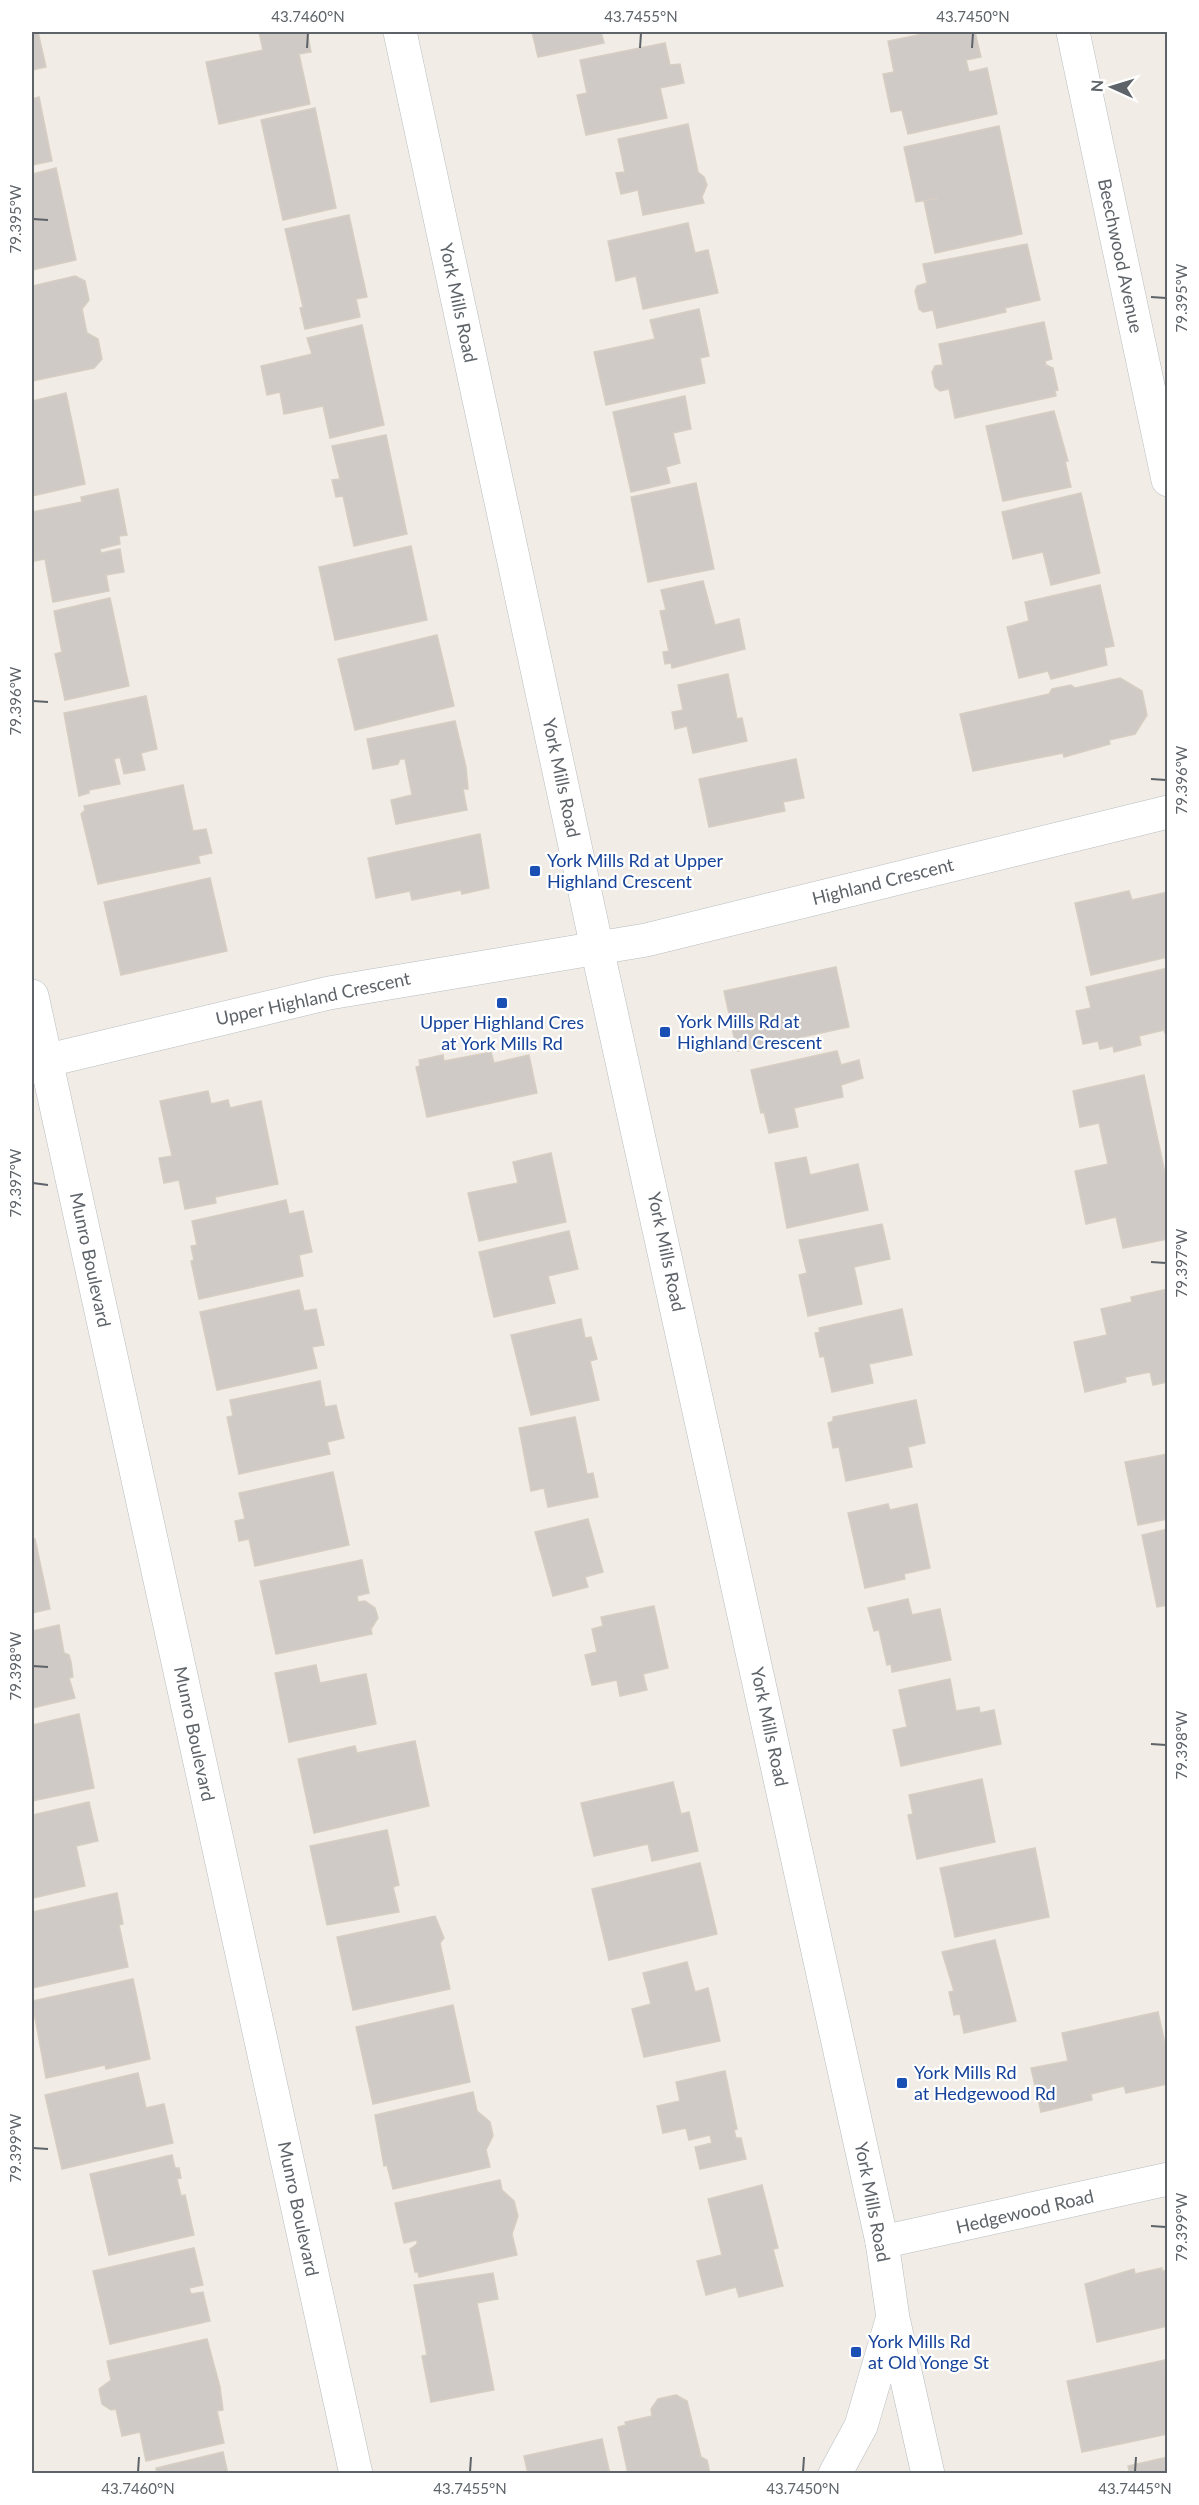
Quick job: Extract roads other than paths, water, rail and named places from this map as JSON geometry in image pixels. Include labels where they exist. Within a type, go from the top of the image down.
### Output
[{"type":"street","name":"York Mills Road","points":[[400,32],[597,948],[882,2242],[893,2318],[928,2474]]},
{"type":"street","name":"Beechwood Avenue","points":[[1073,32],[1167,480]]},
{"type":"street","name":"Highland Crescent","points":[[597,948],[646,940],[1167,812]]},
{"type":"street","name":"Upper Highland Crescent","points":[[39,1062],[329,993],[597,948]]},
{"type":"street","name":"Munro Boulevard","points":[[32,996],[39,1062],[356,2474]]},
{"type":"street","name":"Hedgewood Road","points":[[882,2242],[1167,2180]]},
{"type":"street","points":[[835,2474],[861,2426],[893,2318]]},
{"type":"place","name":"York Mills Rd at Upper Highland Crescent","points":[[535,871]]},
{"type":"place","name":"Upper Highland Cres at York Mills Rd","points":[[502,1003]]},
{"type":"place","name":"York Mills Rd at Highland Crescent","points":[[665,1032]]},
{"type":"place","name":"York Mills Rd at Hedgewood Rd","points":[[902,2083]]},
{"type":"place","name":"York Mills Rd at Old Yonge St","points":[[856,2352]]}]
